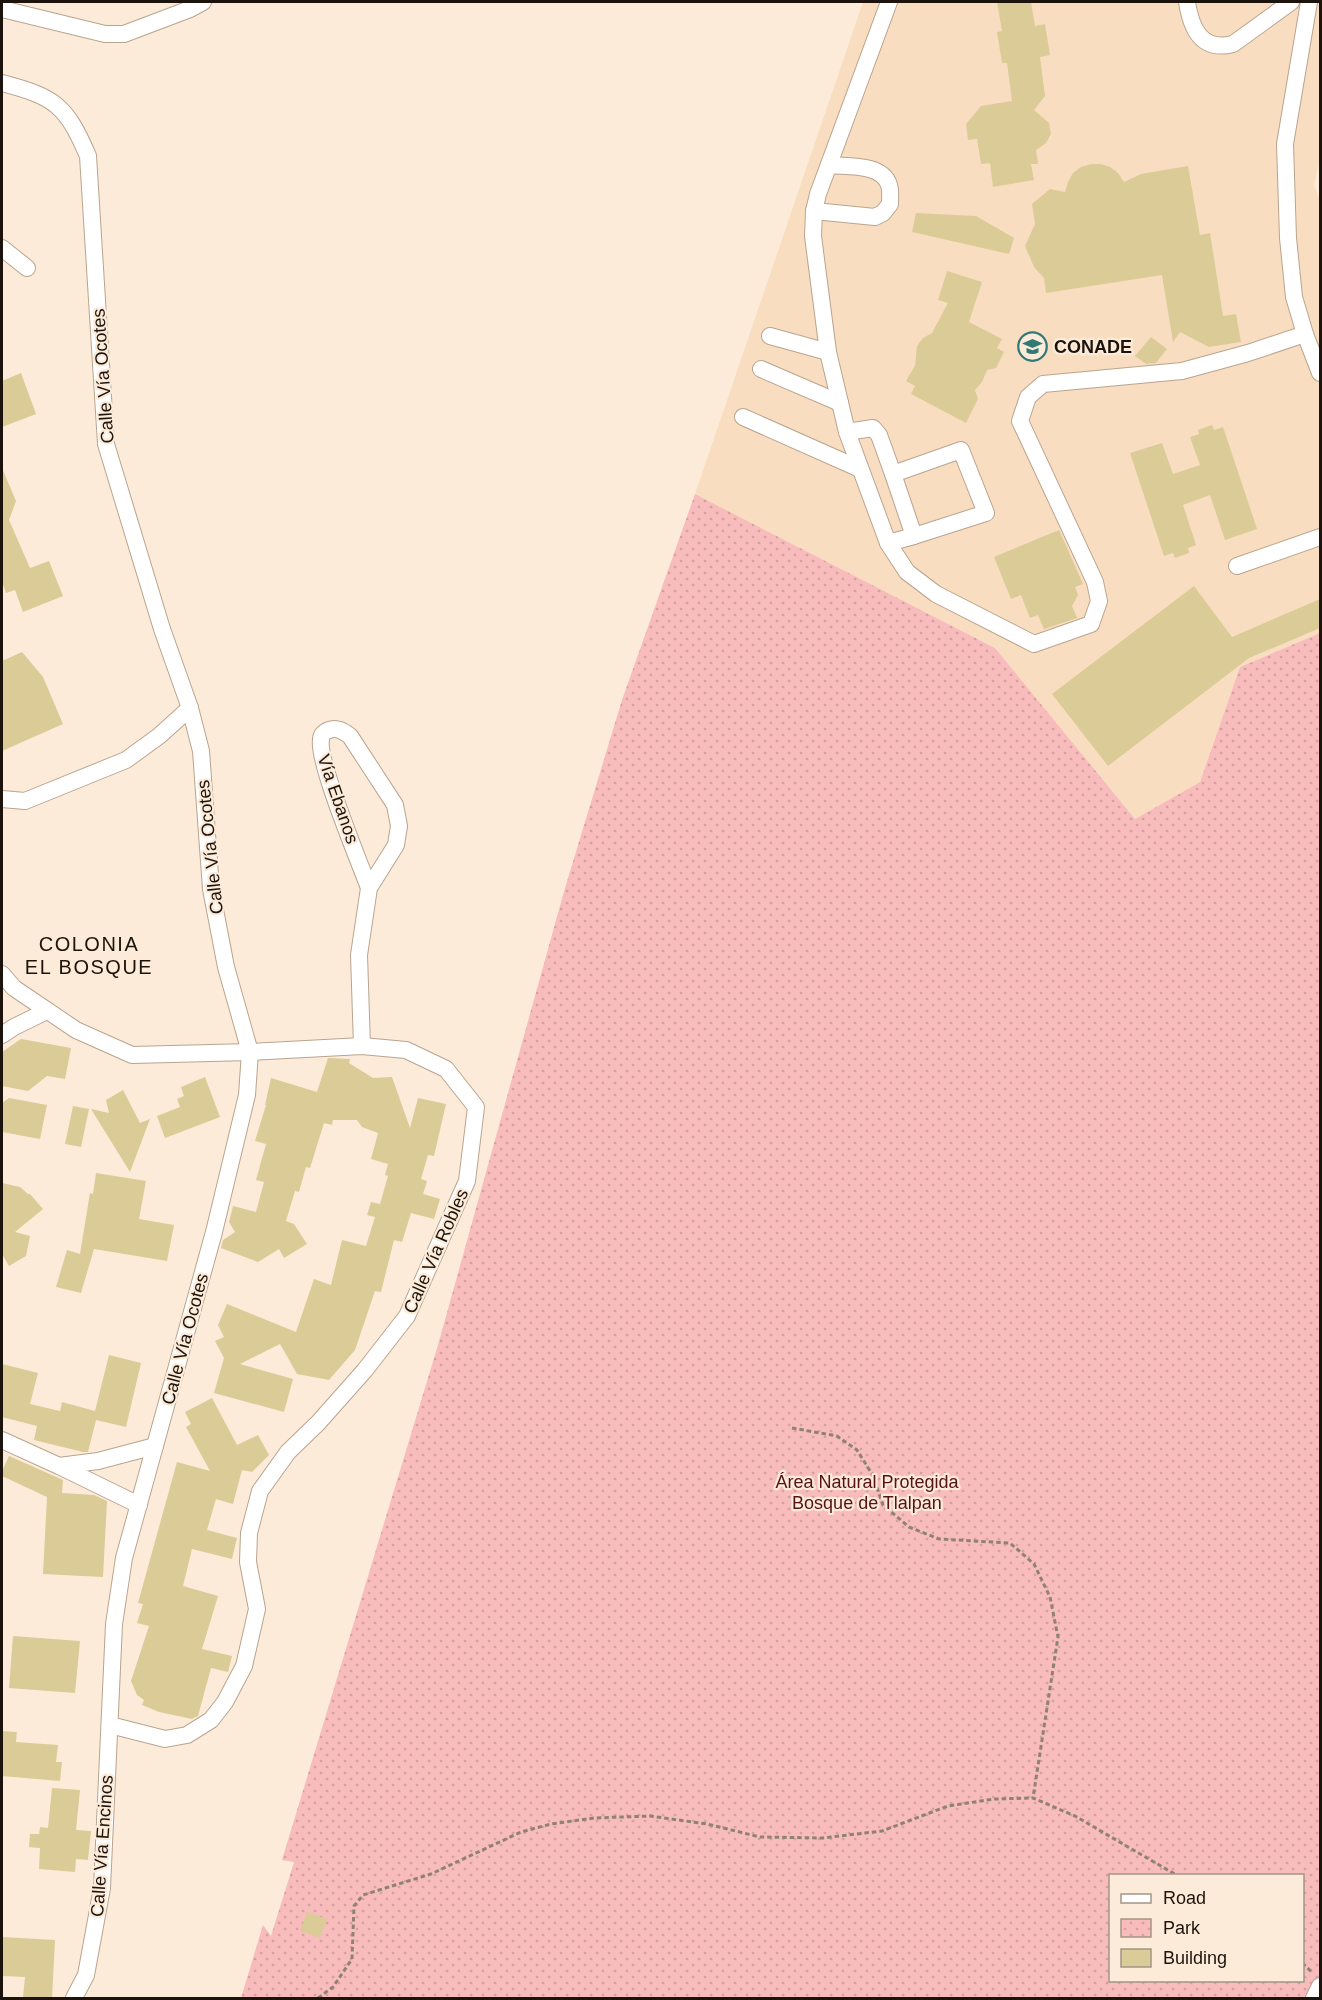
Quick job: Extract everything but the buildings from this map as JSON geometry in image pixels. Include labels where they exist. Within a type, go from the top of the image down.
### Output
[{"type":"street","points":[[4,7],[105,34],[124,34],[203,2]]},
{"type":"street","points":[[889,2],[814,211],[813,236],[828,352],[847,432],[888,543],[906,572],[936,594],[1034,644],[1091,624],[1099,601],[1095,582],[1020,421],[1028,397],[1042,384],[1182,371],[1248,354],[1305,334]]},
{"type":"street","points":[[1187,2],[1194,30],[1204,40],[1221,46],[1233,44],[1291,2]]},
{"type":"street","points":[[1309,2],[1285,144],[1289,250],[1294,297],[1320,373]]},
{"type":"street","name":"Calle Vía Ocotes","points":[[2,83],[34,91],[59,106],[76,128],[88,156],[106,444],[162,629],[190,708],[201,751],[211,889],[226,967],[249,1052],[247,1095],[214,1232],[124,1558],[114,1624],[110,1725]]},
{"type":"street","points":[[814,211],[875,217],[883,213],[890,204],[889,186],[884,177],[875,170],[829,165]]},
{"type":"street","points":[[2,248],[27,268]]},
{"type":"street","points":[[770,336],[828,352]]},
{"type":"street","points":[[761,369],[840,403]]},
{"type":"street","points":[[743,417],[860,469]]},
{"type":"street","points":[[847,432],[873,428],[879,435],[914,536]]},
{"type":"street","points":[[888,543],[986,513],[961,450],[893,474]]},
{"type":"street","points":[[1237,566],[1320,537]]},
{"type":"street","points":[[2,799],[25,801],[126,760],[159,736],[190,708]]},
{"type":"street","name":"Vía Ebanos","points":[[362,1046],[359,955],[369,888],[396,846],[399,826],[395,805],[350,736],[342,730],[333,728],[325,732],[321,738],[323,763],[369,888]]},
{"type":"street","name":"Calle Vía Robles","points":[[2,974],[14,988],[76,1030],[132,1055],[362,1046],[406,1050],[446,1069],[476,1107],[467,1181],[408,1316],[326,1414],[288,1452],[261,1491],[249,1533],[248,1562],[257,1609],[244,1666],[225,1702],[211,1720],[187,1735],[165,1739],[110,1725]]},
{"type":"street","points":[[2,1035],[47,1011]]},
{"type":"street","points":[[2,1440],[139,1505]]},
{"type":"street","points":[[58,1466],[98,1461],[155,1446]]},
{"type":"street","name":"Calle Vía Encinos","points":[[74,1998],[86,1975],[102,1888],[110,1725]]},
{"type":"street","points":[[1314,1998],[1320,1986]]},
{"type":"path","points":[[792,1428],[837,1436],[857,1450],[872,1474],[883,1505],[909,1527],[939,1539],[1010,1543],[1034,1564],[1050,1597],[1058,1637],[1033,1798]]},
{"type":"path","points":[[318,1998],[333,1987],[352,1959],[354,1906],[363,1895],[431,1874],[521,1832],[594,1818],[650,1816],[707,1824],[760,1837],[823,1838],[882,1831],[948,1806],[1033,1798],[1075,1816],[1176,1874]]},
{"type":"shaded area","name":"CONADE","points":[[863,2],[1320,2],[1320,160],[1314,185],[1320,200],[1320,633],[1240,667],[1200,782],[1135,819],[995,648],[695,494]]},
{"type":"green space","name":"Área Natural Protegida Bosque de Tlalpan","points":[[695,494],[995,648],[1135,819],[1200,782],[1240,667],[1320,633],[1320,1998],[241,1998],[263,1925],[271,1936],[294,1862],[282,1860],[438,1345],[565,888],[622,700]]},
{"type":"place","name":"CONADE","points":[[1033,347]]},
{"type":"district","name":"COLONIA EL BOSQUE","points":[[89,956]]}]
